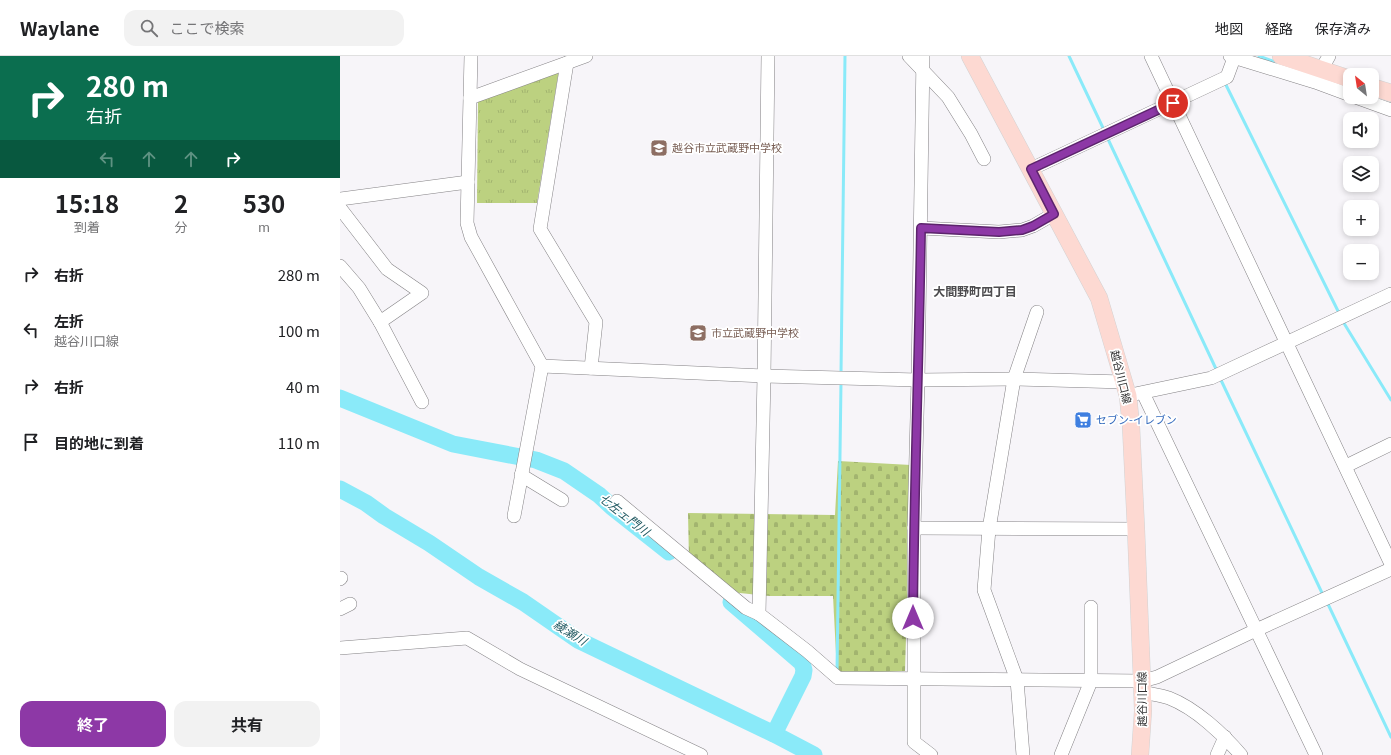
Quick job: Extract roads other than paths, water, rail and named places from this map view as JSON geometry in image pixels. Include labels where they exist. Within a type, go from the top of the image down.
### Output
[{"type":"main road","name":"越谷川口線","points":[[970,56],[1099,298],[1132,390],[1143,711],[1140,755]]},
{"type":"main road","points":[[1281,56],[1343,76]]},
{"type":"main road","points":[[1379,89],[1391,93]]},
{"type":"street","points":[[471,56],[467,223],[471,237],[542,366],[514,516]]},
{"type":"street","points":[[470,98],[586,56]]},
{"type":"street","points":[[759,614],[768,56]]},
{"type":"street","points":[[909,56],[948,97],[971,134],[984,159]]},
{"type":"street","points":[[923,56],[921,228],[914,528],[913,679],[914,742],[931,755]]},
{"type":"street","points":[[1151,56],[1391,564]]},
{"type":"street","points":[[1031,169],[1227,77],[1232,57],[1322,69],[1343,88]]},
{"type":"street","points":[[567,63],[540,229],[596,322],[591,368]]},
{"type":"street","points":[[1374,104],[1391,110]]},
{"type":"street","points":[[340,199],[468,182]]},
{"type":"street","points":[[340,208],[387,269],[422,293],[380,322]]},
{"type":"street","points":[[921,228],[999,232],[1022,230],[1033,226],[1054,214]]},
{"type":"street","points":[[340,266],[359,288],[380,322],[422,402]]},
{"type":"street","points":[[542,366],[764,376],[918,380],[1014,380],[1132,390],[1211,378],[1391,294]]},
{"type":"street","points":[[1023,755],[1017,680],[984,590],[989,529],[1014,380],[1037,312]]},
{"type":"street","points":[[1132,390],[1256,630],[1316,755]]},
{"type":"street","points":[[1346,466],[1391,444]]},
{"type":"street","points":[[521,476],[562,500]]},
{"type":"street","points":[[617,501],[746,608],[759,614],[807,651],[838,678],[1091,681],[1142,686],[1184,704],[1225,737],[1241,755]]},
{"type":"street","points":[[914,528],[1136,529]]},
{"type":"street","points":[[1142,686],[1157,677],[1256,630],[1391,569]]},
{"type":"street","points":[[1061,755],[1091,681],[1091,607]]},
{"type":"street","points":[[340,648],[467,638],[520,669],[701,755]]},
{"type":"street","points":[[1218,755],[1225,737]]},
{"type":"waterway","points":[[841,374],[845,56]]},
{"type":"waterway","points":[[1069,56],[1104,130]]},
{"type":"waterway","points":[[1259,56],[1278,63]]},
{"type":"waterway","points":[[1225,83],[1340,315]]},
{"type":"waterway","points":[[1107,137],[1217,371]]},
{"type":"waterway","points":[[1342,320],[1391,400]]},
{"type":"waterway","points":[[1220,378],[1323,595]]},
{"type":"waterway","points":[[837,672],[841,382]]},
{"type":"waterway","name":"七左ェ門川","points":[[340,398],[453,444],[536,460],[564,471],[599,495],[669,552]]},
{"type":"waterway","name":"綾瀬川","points":[[340,489],[366,503],[479,577],[523,602],[578,640],[774,734],[814,755]]},
{"type":"waterway","name":"七左ェ門川","points":[[731,602],[802,663],[804,670],[803,676],[774,734]]},
{"type":"waterway","points":[[1327,602],[1391,737]]},
{"type":"place","name":"越谷市立武蔵野中学校","points":[[659,148]]},
{"type":"place","name":"市立武蔵野中学校","points":[[698,333]]},
{"type":"place","name":"セブン-イレブン","points":[[1083,420]]},
{"type":"district","name":"大間野町四丁目","points":[[975,292]]}]
